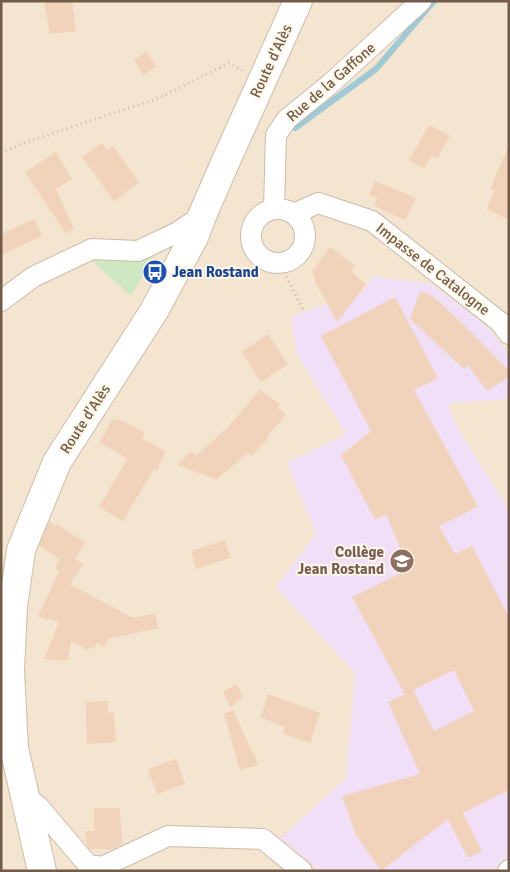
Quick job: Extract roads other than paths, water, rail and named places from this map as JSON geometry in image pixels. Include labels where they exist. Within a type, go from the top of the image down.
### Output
[{"type":"main road","name":"Route d'Alès","points":[[42,871],[14,748],[10,671],[13,608],[21,550],[57,462],[154,311],[194,237],[261,81],[298,1]]},
{"type":"street","name":"Rue de la Gaffone","points":[[274,209],[276,135],[287,119],[329,85],[421,1]]},
{"type":"street","name":"Impasse de Catalogne","points":[[294,214],[318,203],[372,220],[500,322],[509,334]]},
{"type":"street","points":[[274,209],[294,214],[304,227],[305,235],[304,243],[295,256],[288,261],[280,262],[265,259],[258,254],[254,247],[252,231],[260,217],[274,209]]},
{"type":"street","points":[[1,301],[33,277],[92,249],[138,251],[176,233],[202,216]]},
{"type":"street","points":[[25,795],[39,807],[88,865],[102,867],[168,836],[263,839],[302,871]]},
{"type":"waterway","points":[[295,128],[376,69],[434,1]]},
{"type":"place","name":"Jean Rostand","points":[[155,272]]},
{"type":"place","name":"Collège Jean Rostand","points":[[402,561]]}]
